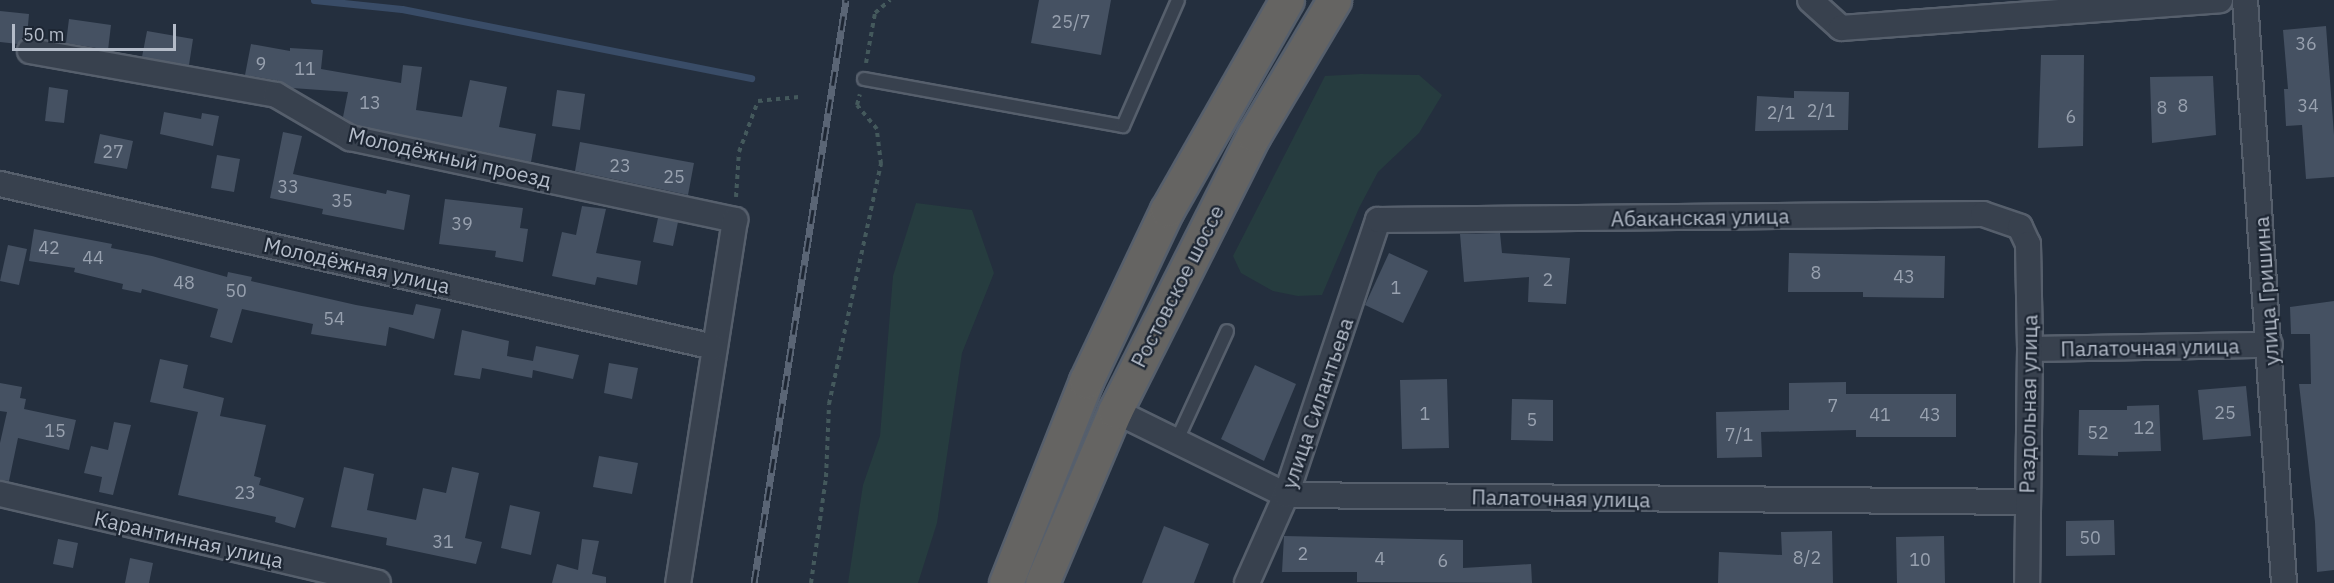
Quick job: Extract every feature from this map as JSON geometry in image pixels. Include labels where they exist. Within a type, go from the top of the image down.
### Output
[{"type":"highway","name":"Ростовское шоссе","points":[[1006,583],[1086,381],[1167,210],[1287,0]]},
{"type":"highway","name":"Ростовское шоссе","points":[[1042,583],[1114,411],[1254,135],[1334,0]]},
{"type":"street","points":[[1810,0],[1841,28],[2220,0]]},
{"type":"street","name":"улица Гришина","points":[[2245,0],[2270,345],[2284,583]]},
{"type":"street","name":"Молодёжный проезд","points":[[30,51],[276,95],[350,138],[735,220]]},
{"type":"street","name":"Молодёжная улица","points":[[0,184],[714,346]]},
{"type":"street","name":"Абаканская улица","points":[[1378,220],[1983,214],[2020,227]]},
{"type":"street","points":[[678,583],[735,220]]},
{"type":"street","name":"улица Силантьева","points":[[1247,583],[1286,495],[1378,220]]},
{"type":"street","name":"Раздольная улица","points":[[2020,227],[2028,244],[2030,350],[2027,583]]},
{"type":"street","name":"Палаточная улица","points":[[2030,350],[2270,345]]},
{"type":"street","name":"Палаточная улица","points":[[1114,411],[1286,495],[2027,502]]},
{"type":"street","name":"Карантинная улица","points":[[0,495],[378,583]]},
{"type":"lane","points":[[864,79],[1123,126],[1178,0]]},
{"type":"lane","points":[[1176,442],[1227,331]]},
{"type":"path","points":[[811,583],[826,477],[829,404],[880,164],[877,129],[857,105],[864,79],[875,13],[890,0]]},
{"type":"path","points":[[735,220],[739,152],[758,101],[799,97]]},
{"type":"green space","points":[[1419,75],[1442,95],[1419,133],[1378,172],[1359,208],[1322,295],[1298,296],[1273,291],[1241,273],[1233,256],[1325,76]]},
{"type":"green space","points":[[916,203],[972,210],[994,273],[962,353],[937,523],[918,583],[848,583],[863,485],[880,436],[893,276]]},
{"type":"building","points":[[1039,0],[1111,0],[1101,55],[1031,43]]},
{"type":"building","points":[[0,11],[29,14],[27,37],[18,44],[0,42]]},
{"type":"building","points":[[69,19],[111,25],[108,50],[66,43]]},
{"type":"building","points":[[2326,26],[2334,135],[2334,177],[2306,179],[2302,125],[2286,126],[2284,89],[2288,89],[2283,30]]},
{"type":"building","points":[[147,31],[193,39],[189,65],[142,57]]},
{"type":"building","points":[[251,44],[290,51],[290,48],[323,50],[321,69],[401,83],[403,65],[422,67],[416,110],[462,117],[470,80],[507,87],[499,127],[536,134],[531,162],[355,125],[343,117],[348,92],[292,88],[279,81],[245,75]]},
{"type":"building","points":[[2041,55],[2084,55],[2083,146],[2038,148]]},
{"type":"building","points":[[2213,76],[2216,135],[2152,143],[2150,77]]},
{"type":"building","points":[[49,87],[68,90],[64,123],[45,121]]},
{"type":"building","points":[[557,90],[585,94],[580,130],[552,126]]},
{"type":"building","points":[[1794,91],[1849,92],[1848,130],[1755,131],[1757,96],[1794,98]]},
{"type":"building","points":[[164,112],[201,119],[202,113],[219,116],[213,146],[160,134]]},
{"type":"building","points":[[283,132],[302,136],[293,174],[386,194],[387,190],[410,195],[404,230],[322,214],[323,209],[270,198]]},
{"type":"building","points":[[100,134],[133,141],[127,169],[94,163]]},
{"type":"building","points":[[580,142],[694,163],[688,195],[575,171]]},
{"type":"building","points":[[217,155],[240,159],[234,192],[211,188]]},
{"type":"building","points":[[445,199],[523,208],[520,228],[528,229],[523,262],[495,257],[496,251],[439,244]]},
{"type":"building","points":[[582,206],[606,209],[596,253],[641,261],[637,285],[597,277],[595,285],[552,276],[562,232],[576,235]]},
{"type":"building","points":[[658,218],[678,222],[673,246],[653,242]]},
{"type":"building","points":[[34,229],[112,244],[111,248],[152,256],[227,277],[228,272],[252,277],[251,281],[356,305],[413,315],[416,304],[441,309],[434,339],[389,327],[386,346],[311,334],[313,324],[242,309],[232,343],[210,337],[218,309],[142,289],[141,293],[122,289],[123,284],[74,272],[75,268],[29,261]]},
{"type":"building","points":[[1500,233],[1502,253],[1570,258],[1566,304],[1528,302],[1529,277],[1464,282],[1460,234]]},
{"type":"building","points":[[8,245],[27,249],[19,285],[0,281]]},
{"type":"building","points":[[1389,253],[1428,271],[1403,323],[1365,305]]},
{"type":"building","points":[[1789,253],[1945,256],[1944,298],[1863,297],[1863,292],[1788,292]]},
{"type":"building","points":[[2334,301],[2334,570],[2317,572],[2315,522],[2299,384],[2311,384],[2310,334],[2291,334],[2290,307]]},
{"type":"building","points":[[462,330],[509,341],[507,356],[533,361],[536,346],[579,355],[573,379],[533,370],[532,378],[482,368],[480,379],[454,375]]},
{"type":"building","points":[[160,359],[188,365],[183,388],[224,398],[220,416],[266,425],[254,476],[261,478],[259,485],[304,498],[295,528],[275,522],[276,517],[178,495],[198,412],[150,402]]},
{"type":"building","points":[[609,363],[638,368],[632,399],[604,393]]},
{"type":"building","points":[[1255,365],[1296,384],[1264,461],[1221,439]]},
{"type":"building","points":[[1447,379],[1449,448],[1402,449],[1400,380]]},
{"type":"building","points":[[1846,382],[1846,394],[1956,394],[1956,437],[1856,437],[1856,430],[1761,432],[1762,457],[1717,458],[1716,412],[1789,410],[1789,383]]},
{"type":"building","points":[[0,383],[22,387],[20,398],[26,399],[24,409],[76,420],[69,450],[18,438],[9,481],[0,480],[0,443],[7,412],[0,411]]},
{"type":"building","points":[[2246,386],[2251,436],[2203,440],[2198,390]]},
{"type":"building","points":[[1512,399],[1553,400],[1553,441],[1511,440]]},
{"type":"building","points":[[2159,405],[2161,451],[2118,452],[2118,456],[2078,455],[2079,410],[2127,410],[2127,406]]},
{"type":"building","points":[[114,422],[131,425],[113,495],[99,492],[102,477],[84,473],[91,446],[108,450]]},
{"type":"building","points":[[599,456],[638,463],[632,494],[593,487]]},
{"type":"building","points":[[344,467],[374,474],[367,510],[416,520],[423,488],[446,493],[452,467],[479,473],[465,538],[482,542],[476,564],[386,545],[387,538],[331,527]]},
{"type":"building","points":[[510,505],[540,512],[531,555],[501,548]]},
{"type":"building","points":[[2114,520],[2115,555],[2066,556],[2066,521]]},
{"type":"building","points":[[1164,526],[1209,544],[1194,583],[1142,583]]},
{"type":"building","points":[[1832,531],[1833,583],[1718,583],[1719,552],[1782,555],[1781,532]]},
{"type":"building","points":[[1284,536],[1463,540],[1463,568],[1531,564],[1532,583],[1357,582],[1357,572],[1282,572]]},
{"type":"building","points":[[1944,536],[1945,583],[1897,583],[1896,537]]},
{"type":"building","points":[[58,539],[78,543],[73,568],[53,564]]},
{"type":"building","points":[[582,539],[599,541],[592,574],[606,577],[606,583],[552,583],[557,564],[578,570]]},
{"type":"building","points":[[130,558],[153,563],[149,583],[125,583]]},
{"type":"waterway","points":[[314,0],[402,9],[751,78]]},
{"type":"railway","points":[[754,583],[846,0]]}]
